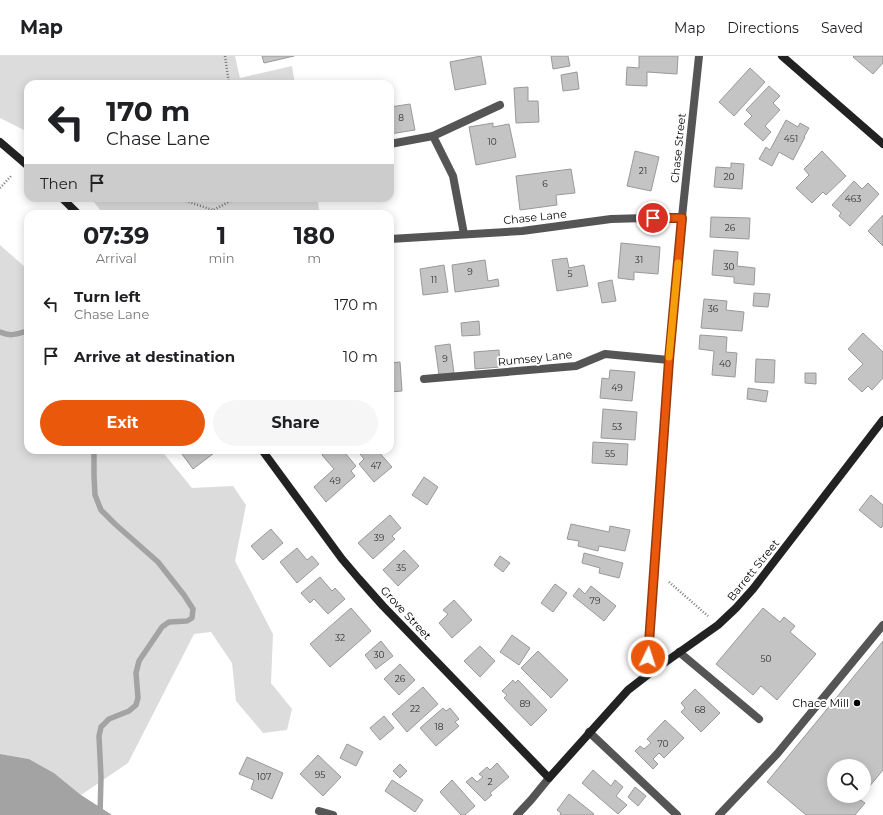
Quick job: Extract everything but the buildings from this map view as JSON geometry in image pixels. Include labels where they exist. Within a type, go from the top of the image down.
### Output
[{"type":"street","name":"Chase Street","points":[[650,673],[648,657],[669,360],[699,56]]},
{"type":"street","points":[[782,56],[883,144]]},
{"type":"street","points":[[394,143],[433,136],[500,105]]},
{"type":"street","points":[[433,136],[452,176],[464,234]]},
{"type":"street","points":[[0,142],[24,163]]},
{"type":"street","points":[[66,202],[74,210]]},
{"type":"street","name":"Chase Lane","points":[[394,238],[522,231],[611,219],[682,218]]},
{"type":"street","name":"Rumsey Lane","points":[[424,379],[576,366],[605,354],[669,360]]},
{"type":"street","name":"Barrett Street","points":[[549,778],[628,690],[718,625],[736,608],[753,589],[883,420]]},
{"type":"street","name":"Grove Street","points":[[265,454],[342,559],[359,579],[549,778]]},
{"type":"street","points":[[719,815],[777,754],[883,625]]},
{"type":"street","points":[[679,652],[759,719]]},
{"type":"street","points":[[589,732],[677,815]]},
{"type":"street","points":[[517,815],[549,778]]},
{"type":"street","points":[[320,811],[333,815]]},
{"type":"path","points":[[225,56],[228,80]]},
{"type":"path","points":[[0,188],[12,175]]},
{"type":"path","points":[[189,202],[213,210],[228,202]]},
{"type":"path","points":[[669,582],[709,616]]},
{"type":"shaded area","points":[[0,56],[235,56],[240,78],[292,66],[294,80],[24,80],[24,130],[0,118]]},
{"type":"shaded area","points":[[94,202],[318,202],[319,210],[100,210]]},
{"type":"shaded area","points":[[0,245],[24,266],[24,454],[164,454],[192,488],[233,486],[246,505],[235,561],[273,634],[271,683],[292,709],[287,730],[263,733],[236,701],[232,663],[211,632],[194,634],[128,763],[81,795],[54,773],[29,759],[0,754]]},
{"type":"shaded area","points":[[0,754],[29,759],[54,773],[81,795],[112,815],[0,815]]},
{"type":"waterway","points":[[0,332],[11,335],[24,332]]},
{"type":"waterway","points":[[94,454],[95,495],[101,510],[158,562],[193,609],[192,618],[187,621],[169,622],[162,627],[139,661],[136,673],[138,698],[136,705],[129,711],[109,719],[101,727],[99,736],[101,777],[100,815]]},
{"type":"slow traffic","points":[[669,357],[678,263]]},
{"type":"place","name":"Chace Mill","points":[[857,703]]},
{"type":"route","points":[[648,657],[669,360],[682,218],[653,218]]}]
